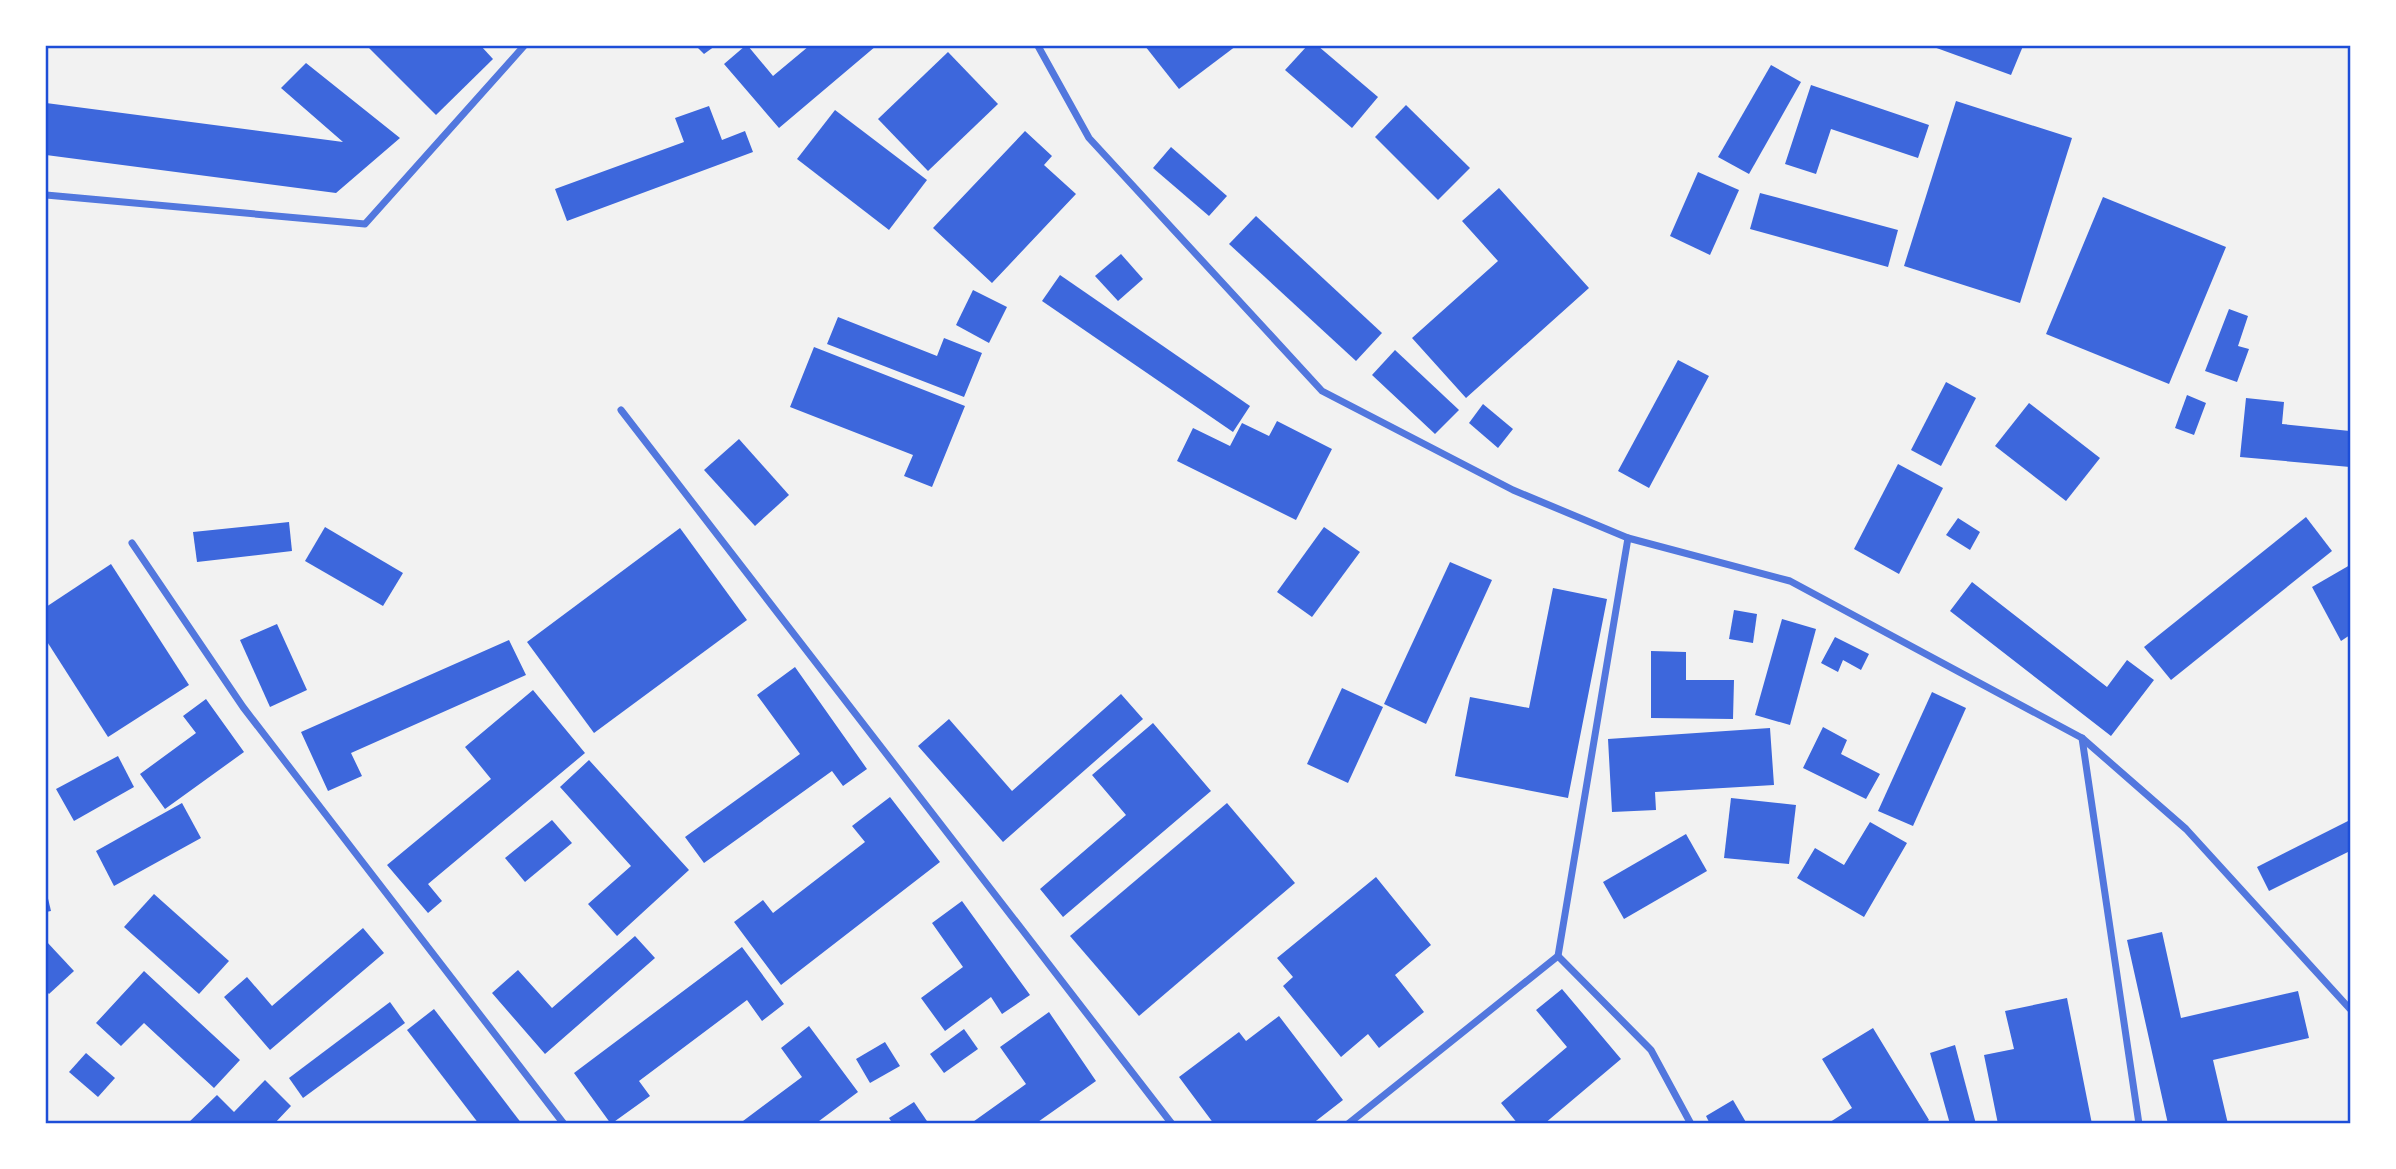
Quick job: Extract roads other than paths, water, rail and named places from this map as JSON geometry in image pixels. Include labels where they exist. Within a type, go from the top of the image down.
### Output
[{"type":"street","points":[[46,195],[365,224],[524,46]]},
{"type":"street","points":[[1038,46],[1089,138],[1322,391],[1514,490],[1628,538],[1790,580],[2082,738],[2186,829],[2350,1009]]},
{"type":"street","points":[[621,410],[1172,1124]]},
{"type":"street","points":[[1348,1124],[1558,956],[1628,538]]},
{"type":"street","points":[[132,543],[243,707],[564,1124]]},
{"type":"street","points":[[2082,738],[2138,1124]]},
{"type":"street","points":[[1558,956],[1651,1050],[1692,1124]]}]
